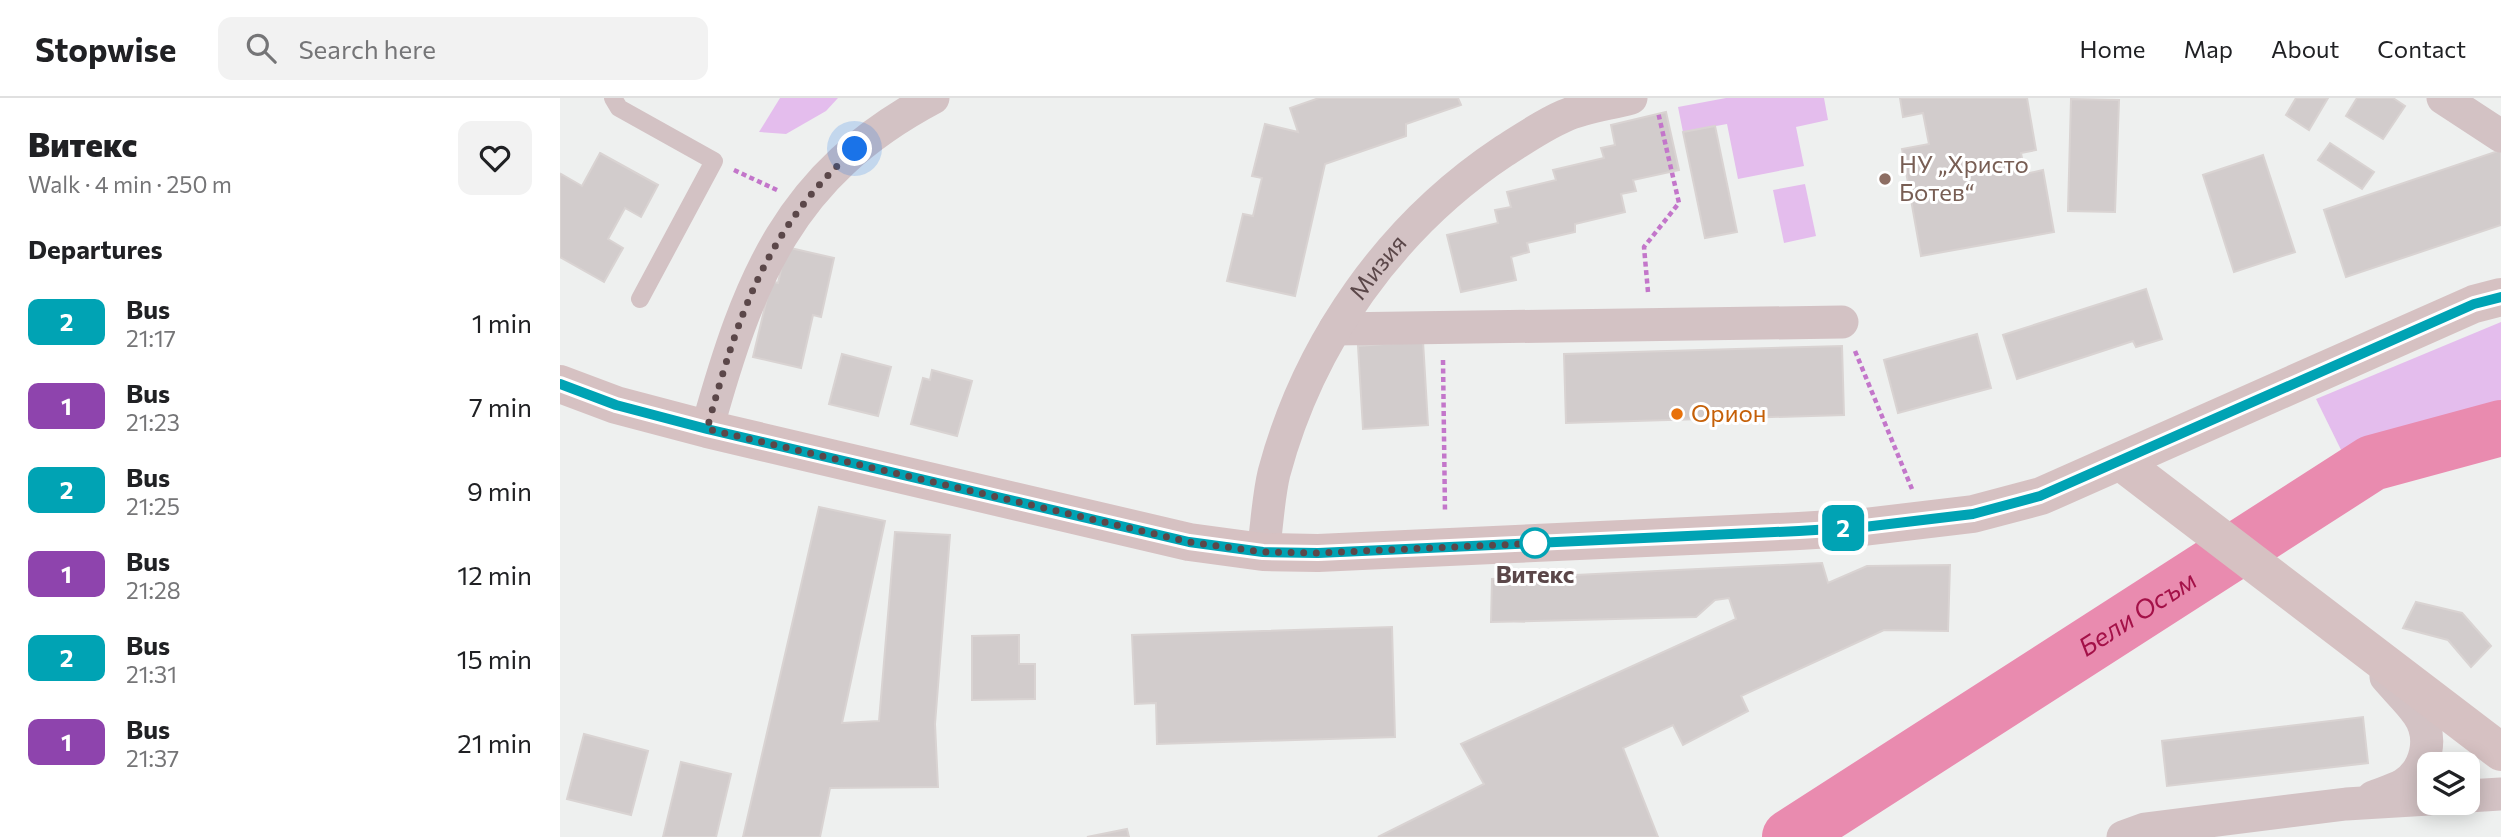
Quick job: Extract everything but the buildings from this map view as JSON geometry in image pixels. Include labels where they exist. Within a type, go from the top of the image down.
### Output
[{"type":"main road","points":[[560,384],[616,405],[707,429],[1189,542],[1263,552],[1318,553],[1799,531],[1864,527],[1973,514],[2040,496],[2474,304],[2501,297]]},
{"type":"main road","points":[[2121,461],[2501,752]]},
{"type":"street","points":[[707,429],[743,310],[780,236],[803,202],[827,174],[855,149],[933,98]]},
{"type":"street","points":[[2443,98],[2501,136]]},
{"type":"street","name":"Мизия","points":[[1263,552],[1273,477],[1287,430],[1306,385],[1335,329],[1353,299],[1383,260],[1415,224],[1449,192],[1524,138],[1565,116],[1644,105]]},
{"type":"street","points":[[1335,329],[1842,322]]},
{"type":"street","points":[[2327,619],[2420,716],[2425,729],[2425,756],[2412,778],[2402,786],[2358,803]]},
{"type":"street","points":[[2480,795],[2501,794]]},
{"type":"street","points":[[2123,837],[2145,829],[2358,803],[2417,800]]},
{"type":"lane","points":[[613,98],[619,108],[714,161],[640,299]]},
{"type":"path","points":[[1644,105],[1679,203],[1644,247],[1651,325]]},
{"type":"path","points":[[714,161],[803,202]]},
{"type":"path","points":[[1842,322],[1925,520]]},
{"type":"path","points":[[1443,328],[1445,547]]},
{"type":"shaded area","points":[[780,98],[838,98],[826,111],[786,134],[759,132]]},
{"type":"shaded area","points":[[1726,98],[1824,98],[1828,120],[1796,127],[1804,166],[1738,179],[1727,124],[1683,132],[1678,107]]},
{"type":"shaded area","points":[[1805,184],[1816,236],[1784,243],[1773,190]]},
{"type":"shaded area","points":[[2501,322],[2501,410],[2346,460],[2316,399]]},
{"type":"waterway","name":"Бели Осъм","points":[[1790,837],[2372,463],[2501,428]]},
{"type":"bus line","name":"2","points":[[560,384],[616,405],[707,429],[1189,542],[1263,552],[1343,552],[1799,531],[1864,527],[1973,514],[2040,496],[2474,304],[2501,297]]},
{"type":"place","name":"НУ „Христо Ботев“","points":[[1885,179]]},
{"type":"place","name":"Орион","points":[[1677,414]]},
{"type":"place","name":"Витекс","points":[[1535,543]]},
{"type":"route","points":[[855,149],[827,174],[803,202],[780,236],[743,310],[707,429],[1189,542],[1263,552],[1318,553],[1542,543],[1535,543]]}]
